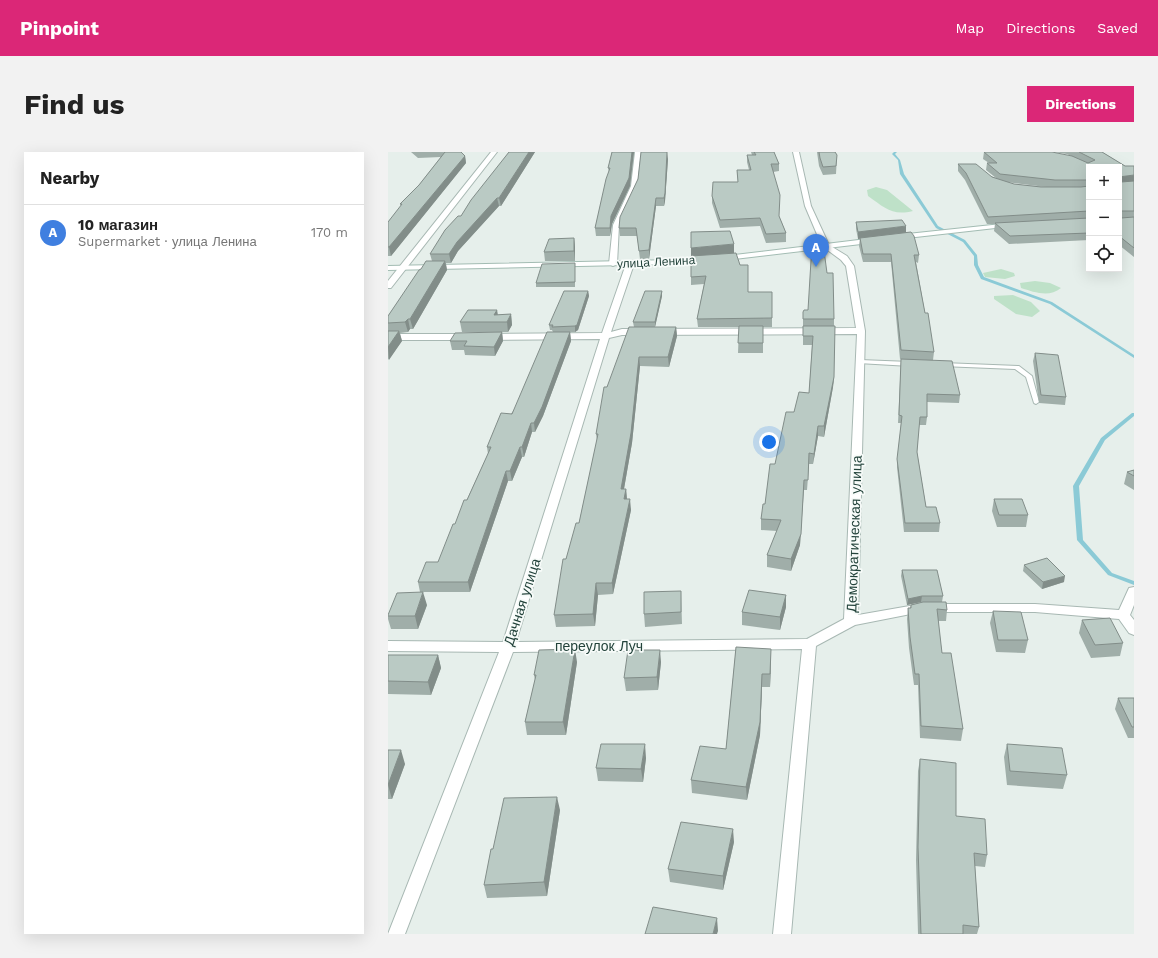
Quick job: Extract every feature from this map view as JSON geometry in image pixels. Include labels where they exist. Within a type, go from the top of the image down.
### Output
[{"type":"street","points":[[388,286],[404,268],[494,152]]},
{"type":"street","points":[[613,264],[616,225],[629,200],[634,186],[638,152]]},
{"type":"street","points":[[796,152],[808,206],[826,246]]},
{"type":"street","name":"улица Ленина","points":[[388,268],[630,264],[726,258],[938,232],[1018,225]]},
{"type":"street","name":"Демократическая улица","points":[[809,644],[851,621],[861,332],[850,266],[844,258],[826,246]]},
{"type":"street","name":"Дачная улица","points":[[396,934],[508,647],[605,336],[630,264]]},
{"type":"street","points":[[388,337],[605,336],[622,332],[861,332]]},
{"type":"street","points":[[1123,615],[1134,591]]},
{"type":"street","points":[[851,621],[921,608],[1034,608],[1123,615],[1134,630]]},
{"type":"street","points":[[782,934],[809,644]]},
{"type":"street","name":"переулок Луч","points":[[388,646],[508,647],[809,644]]},
{"type":"lane","points":[[860,362],[915,364]]},
{"type":"lane","points":[[939,365],[1017,368],[1029,376],[1036,402]]},
{"type":"green space","points":[[876,187],[887,190],[913,211],[894,212],[884,207],[868,196],[867,190]]},
{"type":"green space","points":[[1001,269],[1014,273],[1015,276],[1005,279],[985,277],[983,273]]},
{"type":"green space","points":[[1035,281],[1050,283],[1061,288],[1052,293],[1041,293],[1021,288],[1020,283]]},
{"type":"green space","points":[[1013,295],[1031,302],[1040,311],[1032,317],[1016,314],[994,299],[994,296]]},
{"type":"building","points":[[445,152],[461,152],[465,156],[388,247],[388,222],[402,204],[400,204],[419,185]]},
{"type":"building","points":[[509,152],[529,152],[499,198],[497,198],[457,242],[449,254],[430,254],[445,230],[458,216],[461,216],[471,200]]},
{"type":"building","points":[[612,152],[632,152],[629,178],[611,216],[610,228],[595,228],[606,179],[610,168],[608,168]]},
{"type":"building","points":[[641,152],[667,152],[664,198],[656,198],[649,250],[639,251],[636,228],[619,228],[620,217],[638,179]]},
{"type":"building","points":[[754,152],[774,152],[779,164],[771,164],[780,195],[779,216],[786,233],[766,234],[760,218],[720,220],[712,196],[713,182],[738,182],[737,170],[751,170],[747,155],[756,155]]},
{"type":"building","points":[[819,152],[835,152],[837,155],[836,166],[823,167]]},
{"type":"building","points":[[984,152],[1052,152],[1072,156],[1088,163],[1095,160],[1079,152],[1102,152],[1122,164],[1086,164],[1086,180],[1055,180],[1000,174],[987,163],[997,163]]},
{"type":"building","points":[[958,164],[976,164],[992,177],[1014,184],[1041,187],[1086,186],[1086,211],[988,217],[966,173]]},
{"type":"building","points":[[1122,164],[1125,166],[1134,166],[1134,175],[1122,177]]},
{"type":"building","points":[[1134,181],[1134,211],[1122,211],[1122,182]]},
{"type":"building","points":[[1134,217],[1134,248],[1122,238],[1122,218]]},
{"type":"building","points":[[1086,218],[1086,233],[1010,236],[995,223]]},
{"type":"building","points":[[902,220],[906,226],[858,232],[856,222]]},
{"type":"building","points":[[730,231],[734,244],[691,248],[691,232]]},
{"type":"building","points":[[911,232],[914,236],[919,255],[914,255],[925,313],[928,313],[934,352],[901,350],[891,254],[863,254],[860,238]]},
{"type":"building","points":[[574,238],[574,251],[544,252],[549,239]]},
{"type":"building","points":[[823,243],[827,273],[833,273],[834,319],[803,319],[804,310],[808,310],[812,244]]},
{"type":"building","points":[[736,253],[740,265],[748,265],[748,292],[772,292],[772,318],[697,319],[706,276],[691,277],[691,256]]},
{"type":"building","points":[[426,261],[445,261],[410,319],[405,322],[388,323],[388,316]]},
{"type":"building","points":[[575,263],[575,282],[536,283],[542,264]]},
{"type":"building","points":[[564,291],[588,291],[577,325],[552,327],[553,325],[549,325]]},
{"type":"building","points":[[645,291],[662,291],[655,322],[633,322]]},
{"type":"building","points":[[468,310],[497,310],[494,315],[511,314],[507,322],[460,322]]},
{"type":"building","points":[[739,326],[763,326],[763,343],[738,343]]},
{"type":"building","points":[[803,326],[835,326],[834,377],[824,426],[818,426],[814,454],[809,453],[808,480],[804,480],[801,534],[791,559],[767,555],[781,520],[761,519],[763,504],[765,504],[770,464],[775,464],[786,412],[794,412],[799,392],[809,393],[813,336],[803,336]]},
{"type":"building","points":[[629,327],[676,327],[668,357],[639,357],[631,433],[621,489],[626,489],[624,499],[630,499],[612,583],[596,583],[593,614],[554,615],[563,559],[566,559],[576,523],[579,523],[598,434],[596,434],[604,387],[607,387]]},
{"type":"building","points":[[388,331],[399,331],[388,347]]},
{"type":"building","points":[[502,332],[494,347],[464,346],[467,341],[450,341],[455,333]]},
{"type":"building","points":[[547,332],[570,332],[542,407],[534,423],[531,423],[522,447],[520,447],[510,471],[506,471],[468,582],[418,582],[426,562],[438,562],[464,500],[467,500],[491,447],[487,447],[501,413],[512,414]]},
{"type":"building","points":[[1035,353],[1058,355],[1066,397],[1041,395]]},
{"type":"building","points":[[901,359],[952,361],[960,395],[927,394],[927,417],[920,417],[917,452],[926,507],[936,507],[940,523],[905,523],[897,459],[902,416],[899,415]]},
{"type":"building","points":[[1134,470],[1134,476],[1127,472]]},
{"type":"building","points":[[994,499],[1022,499],[1028,515],[999,515]]},
{"type":"building","points":[[1047,558],[1065,576],[1043,582],[1024,565]]},
{"type":"building","points":[[902,570],[937,570],[943,596],[922,596],[908,599]]},
{"type":"building","points":[[749,590],[786,595],[780,617],[742,612]]},
{"type":"building","points":[[681,591],[681,612],[644,614],[644,592]]},
{"type":"building","points":[[423,592],[415,616],[388,616],[397,593]]},
{"type":"building","points":[[923,602],[946,602],[947,610],[937,609],[942,653],[951,653],[963,729],[921,726],[919,674],[915,674],[908,608],[911,608],[911,605]]},
{"type":"building","points":[[993,611],[1021,612],[1028,640],[998,640]]},
{"type":"building","points":[[1110,618],[1123,643],[1095,645],[1082,620]]},
{"type":"building","points":[[736,647],[771,649],[770,674],[762,674],[760,722],[746,787],[691,780],[700,746],[726,749]]},
{"type":"building","points":[[575,649],[563,722],[525,722],[536,675],[534,675],[539,650]]},
{"type":"building","points":[[628,650],[660,650],[657,677],[624,678]]},
{"type":"building","points":[[388,655],[438,655],[428,682],[388,681]]},
{"type":"building","points":[[1118,698],[1134,698],[1134,727],[1132,727]]},
{"type":"building","points":[[601,744],[645,744],[641,769],[596,768]]},
{"type":"building","points":[[1007,744],[1062,748],[1067,775],[1010,771]]},
{"type":"building","points":[[388,750],[401,750],[388,785]]},
{"type":"building","points":[[920,759],[956,763],[956,816],[985,819],[987,855],[974,853],[979,927],[963,925],[963,934],[921,934],[918,847]]},
{"type":"building","points":[[557,797],[544,882],[484,885],[491,849],[493,849],[504,798]]},
{"type":"building","points":[[681,822],[733,829],[723,876],[668,869]]},
{"type":"building","points":[[653,907],[717,918],[713,934],[645,934]]},
{"type":"waterway","points":[[896,152],[893,154],[899,160],[902,174],[937,227],[964,241],[976,256],[976,265],[982,278],[1051,303],[1134,357]]},
{"type":"waterway","points":[[1134,414],[1103,439],[1076,486],[1080,540],[1110,574],[1134,583]]},
{"type":"place","name":"10 магазин","points":[[816,267]]}]
